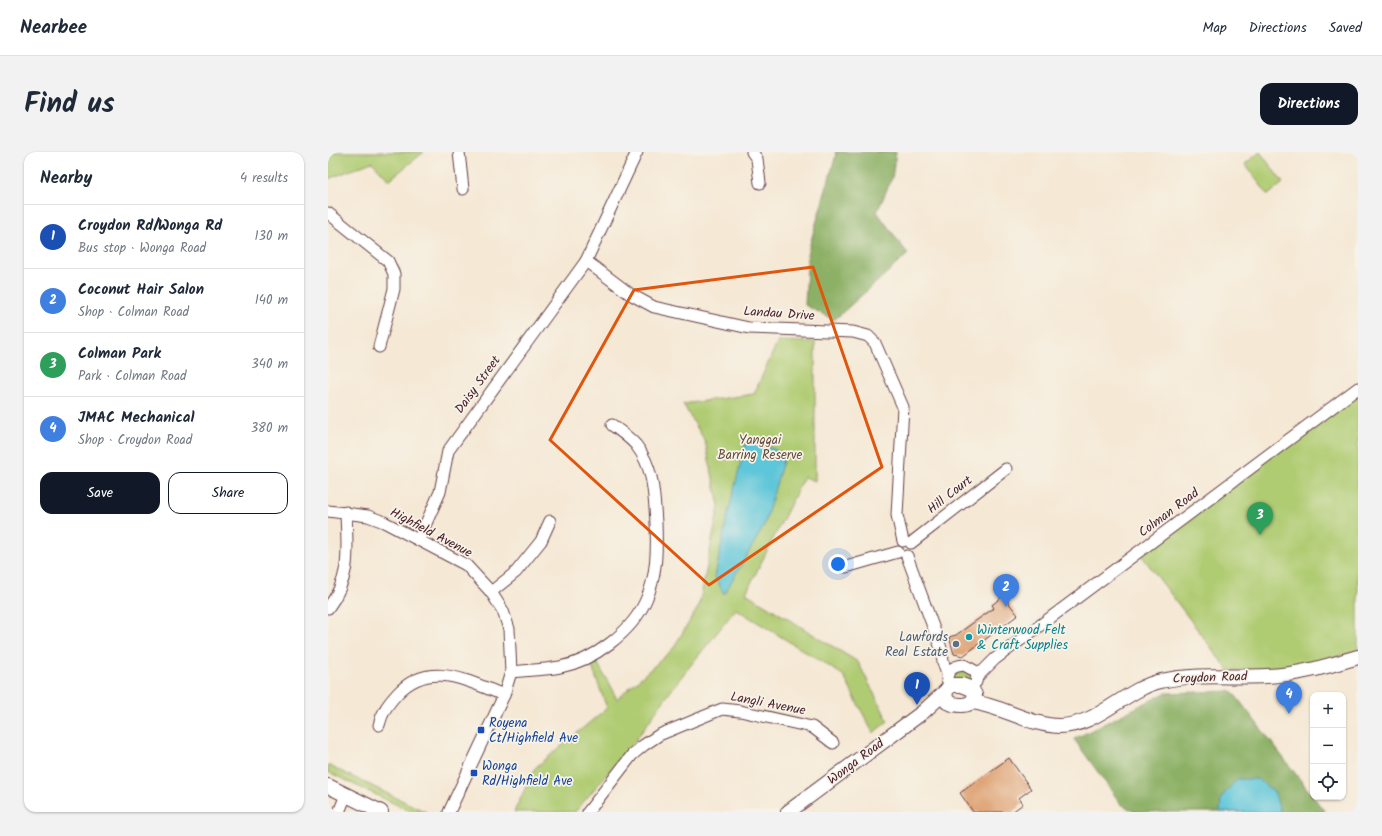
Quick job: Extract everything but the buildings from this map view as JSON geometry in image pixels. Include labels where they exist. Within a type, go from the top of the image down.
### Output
[{"type":"main road","name":"Croydon Road","points":[[974,690],[1001,708],[1044,723],[1059,726],[1073,724],[1101,713],[1144,687],[1159,681],[1206,676],[1268,676],[1287,674],[1316,669],[1358,657]]},
{"type":"main road","points":[[958,685],[974,690],[963,705],[948,689],[958,685]]},
{"type":"main road","name":"Wonga Road","points":[[788,812],[923,712],[948,689]]},
{"type":"main road","points":[[328,786],[381,812]]},
{"type":"street","points":[[459,152],[463,189]]},
{"type":"street","points":[[586,261],[637,152]]},
{"type":"street","points":[[752,152],[757,159],[760,183]]},
{"type":"street","points":[[328,213],[388,261],[394,274],[394,289],[379,347]]},
{"type":"street","name":"Daisy Street","points":[[419,539],[440,492],[448,451],[586,261]]},
{"type":"street","name":"Landau Drive","points":[[586,261],[630,294],[654,307],[749,328],[853,332],[868,336],[875,343],[881,354],[903,407],[897,515],[907,542]]},
{"type":"street","name":"Colman Road","points":[[974,690],[995,659],[1358,388]]},
{"type":"street","points":[[511,672],[559,667],[592,655],[610,644],[626,630],[646,601],[654,572],[657,548],[654,490],[650,469],[635,444],[612,425]]},
{"type":"street","name":"Hill Court","points":[[907,542],[1006,469]]},
{"type":"street","name":"Highfield Avenue","points":[[328,511],[346,512],[368,516],[419,539],[466,565],[491,592],[503,611],[508,628],[511,672],[504,695],[449,812]]},
{"type":"street","points":[[328,608],[339,592],[346,572],[346,512]]},
{"type":"street","points":[[491,592],[516,572],[541,541],[550,521]]},
{"type":"street","points":[[907,542],[899,544],[942,651],[948,689]]},
{"type":"street","points":[[846,567],[903,554]]},
{"type":"street","points":[[942,651],[975,671],[974,690]]},
{"type":"street","name":"Colman Road","points":[[948,689],[953,668],[995,659]]},
{"type":"street","points":[[380,725],[381,716],[391,700],[406,684],[425,675],[447,675],[504,695]]},
{"type":"street","name":"Langli Avenue","points":[[588,812],[632,755],[644,745],[666,732],[722,709],[740,711],[812,727],[832,743]]},
{"type":"street","points":[[339,812],[346,795]]},
{"type":"highlighted area","points":[[813,267],[882,467],[709,585],[550,440],[634,290]]},
{"type":"green space","points":[[328,152],[424,152],[389,180],[372,162],[328,179]]},
{"type":"green space","points":[[835,152],[896,152],[892,178],[877,212],[908,254],[834,320],[805,305],[808,251],[836,155]]},
{"type":"green space","points":[[1260,152],[1283,183],[1268,195],[1245,164]]},
{"type":"green space","name":"Yanggai Barring Reserve","points":[[778,341],[815,342],[815,481],[804,477],[746,593],[858,662],[888,721],[873,733],[843,675],[736,609],[678,681],[635,741],[575,812],[514,812],[535,768],[607,708],[591,664],[597,662],[617,699],[672,650],[699,606],[719,506],[705,441],[683,404],[754,394]]},
{"type":"green space","points":[[1358,389],[1358,650],[1287,674],[1228,670],[1139,552]]},
{"type":"green space","points":[[968,670],[971,676],[971,682],[954,681],[950,674],[952,672]]},
{"type":"green space","points":[[1232,691],[1310,792],[1310,800],[1316,800],[1325,812],[1135,812],[1121,804],[1074,739],[1165,693]]},
{"type":"green space","points":[[328,765],[426,812],[412,812],[328,772]]},
{"type":"water","points":[[747,438],[785,454],[764,526],[724,594],[715,577],[727,517]]},
{"type":"water","points":[[1237,779],[1258,779],[1275,793],[1280,812],[1220,812],[1221,798]]},
{"type":"place","name":"Colman Park","points":[[1260,535]]},
{"type":"place","name":"Coconut Hair Salon","points":[[1006,607]]},
{"type":"place","name":"Winterwood Felt & Craft Supplies","points":[[969,637]]},
{"type":"place","name":"Lawfords Real Estate","points":[[956,644]]},
{"type":"place","name":"Croydon Rd/Wonga Rd","points":[[917,705]]},
{"type":"place","name":"JMAC Mechanical","points":[[1289,714]]},
{"type":"place","name":"Royena Ct/Highfield Ave","points":[[481,730]]},
{"type":"place","name":"Wonga Rd/Highfield Ave","points":[[474,773]]}]
